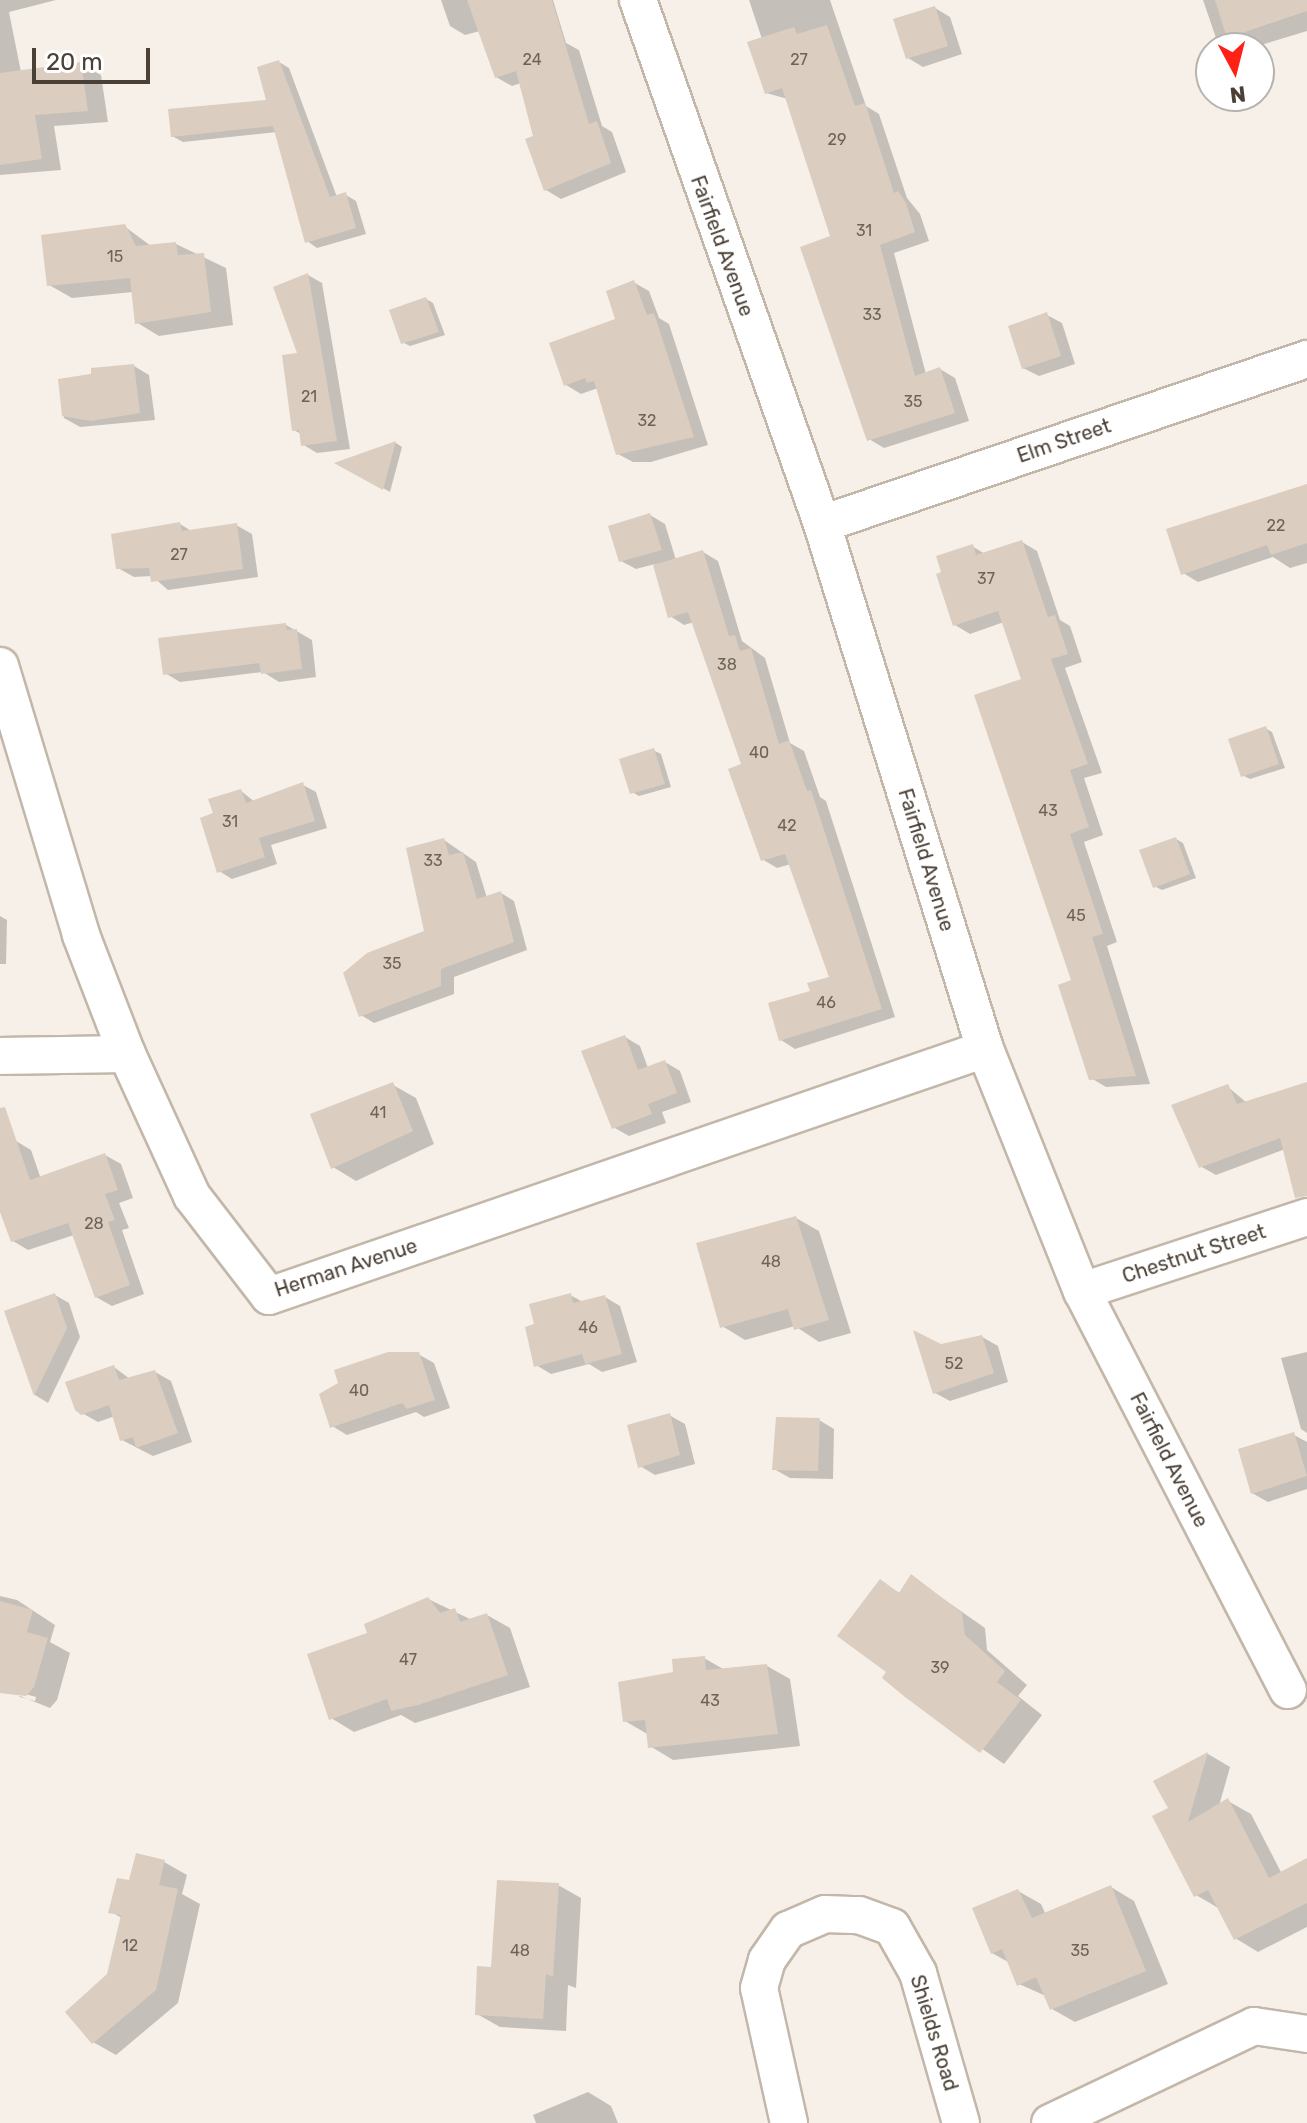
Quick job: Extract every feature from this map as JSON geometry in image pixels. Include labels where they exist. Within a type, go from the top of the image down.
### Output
[{"type":"street","name":"Fairfield Avenue","points":[[638,0],[822,524],[985,1049],[1082,1291],[1288,1690]]},
{"type":"street","name":"Elm Street","points":[[822,524],[1307,359]]},
{"type":"street","name":"Herman Avenue","points":[[0,666],[81,935],[127,1054],[192,1196],[269,1296],[985,1049]]},
{"type":"street","points":[[0,1056],[127,1054]]},
{"type":"street","name":"Chestnut Street","points":[[1082,1291],[1307,1217]]},
{"type":"street","name":"Shields Road","points":[[789,2123],[759,1988],[767,1960],[788,1930],[825,1914],[859,1915],[892,1927],[918,1973],[961,2123]]},
{"type":"street","points":[[1050,2123],[1254,2026],[1307,2034]]},
{"type":"building","points":[[467,0],[552,0],[589,124],[597,121],[611,163],[544,191],[525,139],[533,136],[516,71],[495,78]]},
{"type":"building","points":[[1215,0],[1307,0],[1307,11],[1245,32],[1225,32]]},
{"type":"building","points":[[935,6],[948,46],[906,59],[893,19]]},
{"type":"building","points":[[827,25],[855,106],[865,103],[894,193],[898,191],[906,203],[915,232],[880,245],[915,376],[940,367],[955,413],[867,441],[800,247],[830,236],[782,88],[765,94],[747,42],[794,27],[797,34]]},
{"type":"building","points":[[279,60],[330,197],[346,192],[356,228],[305,243],[273,126],[171,137],[168,109],[266,100],[257,67]]},
{"type":"building","points":[[81,62],[88,111],[35,115],[42,159],[0,165],[0,73]]},
{"type":"building","points":[[125,224],[136,246],[176,242],[178,255],[204,253],[211,312],[135,324],[130,278],[47,286],[41,235]]},
{"type":"building","points":[[308,273],[337,441],[301,446],[299,430],[292,431],[282,355],[297,353],[273,287]]},
{"type":"building","points":[[634,280],[647,315],[654,313],[694,437],[616,455],[594,381],[587,383],[585,378],[564,386],[549,343],[615,319],[606,291]]},
{"type":"building","points":[[426,297],[439,332],[401,344],[389,310]]},
{"type":"building","points":[[1047,312],[1061,356],[1022,369],[1008,326]]},
{"type":"building","points":[[134,364],[140,413],[91,421],[62,416],[58,379],[91,374],[91,368]]},
{"type":"building","points":[[396,441],[383,490],[334,463]]},
{"type":"building","points":[[1307,484],[1307,543],[1271,555],[1267,545],[1181,575],[1166,529]]},
{"type":"building","points":[[650,513],[662,550],[619,562],[608,526]]},
{"type":"building","points":[[180,522],[182,531],[237,523],[243,569],[151,582],[149,568],[116,569],[111,534]]},
{"type":"building","points":[[1022,540],[1048,617],[1055,615],[1068,654],[1051,659],[1088,764],[1070,770],[1089,827],[1070,834],[1103,934],[1092,937],[1136,1076],[1089,1080],[1058,985],[1071,980],[974,695],[1021,679],[998,611],[953,626],[936,574],[941,572],[936,556],[973,544],[976,555]]},
{"type":"building","points":[[703,550],[729,636],[735,635],[740,651],[751,648],[779,744],[789,740],[807,791],[811,790],[882,1009],[779,1041],[768,1003],[810,991],[807,983],[829,977],[785,854],[761,861],[728,769],[741,764],[688,612],[668,618],[653,565]]},
{"type":"building","points":[[286,623],[287,630],[297,629],[302,669],[261,674],[259,663],[163,675],[158,638]]},
{"type":"building","points":[[1266,726],[1279,764],[1241,777],[1228,739]]},
{"type":"building","points":[[654,748],[665,784],[630,794],[619,759]]},
{"type":"building","points":[[303,782],[315,821],[259,838],[265,857],[217,873],[200,818],[213,813],[208,799],[241,789],[246,803]]},
{"type":"building","points":[[1176,837],[1190,874],[1153,888],[1139,850]]},
{"type":"building","points":[[444,838],[449,855],[463,852],[477,899],[501,891],[514,942],[441,969],[441,986],[359,1017],[343,973],[367,953],[424,931],[406,848]]},
{"type":"building","points":[[625,1035],[638,1070],[665,1060],[677,1093],[648,1104],[652,1114],[612,1129],[581,1051]]},
{"type":"building","points":[[393,1082],[413,1131],[331,1169],[310,1114]]},
{"type":"building","points":[[1307,1082],[1307,1196],[1295,1198],[1280,1138],[1199,1168],[1171,1105],[1228,1084],[1237,1104]]},
{"type":"building","points":[[5,1107],[30,1180],[105,1153],[118,1190],[105,1194],[115,1220],[108,1222],[130,1285],[95,1298],[68,1223],[11,1242],[0,1212],[0,1108]]},
{"type":"building","points":[[796,1216],[829,1320],[794,1330],[788,1309],[720,1328],[696,1243]]},
{"type":"building","points":[[55,1293],[67,1328],[34,1396],[4,1311]]},
{"type":"building","points":[[571,1293],[573,1303],[605,1295],[622,1354],[585,1364],[582,1354],[534,1367],[525,1327],[534,1324],[529,1304]]},
{"type":"building","points":[[913,1330],[941,1344],[982,1335],[994,1373],[933,1394]]},
{"type":"building","points":[[388,1352],[419,1352],[435,1400],[407,1409],[402,1403],[330,1428],[319,1394],[338,1383],[334,1370]]},
{"type":"building","points":[[114,1365],[119,1380],[155,1370],[178,1433],[136,1448],[133,1437],[120,1441],[109,1405],[81,1415],[75,1410],[65,1382]]},
{"type":"building","points":[[670,1413],[680,1455],[638,1468],[627,1425]]},
{"type":"building","points":[[776,1417],[820,1418],[818,1471],[772,1470]]},
{"type":"building","points":[[1294,1432],[1307,1476],[1251,1494],[1238,1449]]},
{"type":"building","points":[[911,1574],[962,1613],[965,1635],[1005,1671],[997,1682],[1021,1700],[980,1753],[905,1697],[882,1678],[886,1672],[837,1636],[880,1579],[899,1593]]},
{"type":"building","points":[[428,1597],[440,1613],[455,1608],[460,1622],[487,1613],[508,1675],[418,1705],[391,1711],[387,1699],[329,1720],[307,1654],[367,1633],[364,1624]]},
{"type":"building","points":[[0,1601],[33,1610],[27,1632],[48,1638],[34,1687],[26,1696],[0,1693]]},
{"type":"building","points":[[705,1656],[706,1670],[767,1664],[778,1734],[648,1748],[645,1720],[623,1722],[618,1682],[673,1672],[672,1659]]},
{"type":"building","points":[[1208,1752],[1188,1822],[1228,1798],[1269,1878],[1307,1858],[1307,1903],[1234,1940],[1208,1890],[1194,1897],[1152,1816],[1168,1808],[1153,1781]]},
{"type":"building","points":[[136,1853],[165,1860],[159,1885],[178,1889],[156,1990],[92,2044],[65,2012],[107,1974],[121,1915],[108,1913],[117,1878],[129,1880]]},
{"type":"building","points":[[497,1880],[559,1883],[553,1977],[546,1974],[543,2019],[475,2015],[477,1966],[491,1967]]},
{"type":"building","points":[[1111,1885],[1146,1971],[1050,2010],[1036,1977],[1017,1986],[1002,1949],[991,1954],[972,1908],[1018,1889],[1032,1918]]}]
